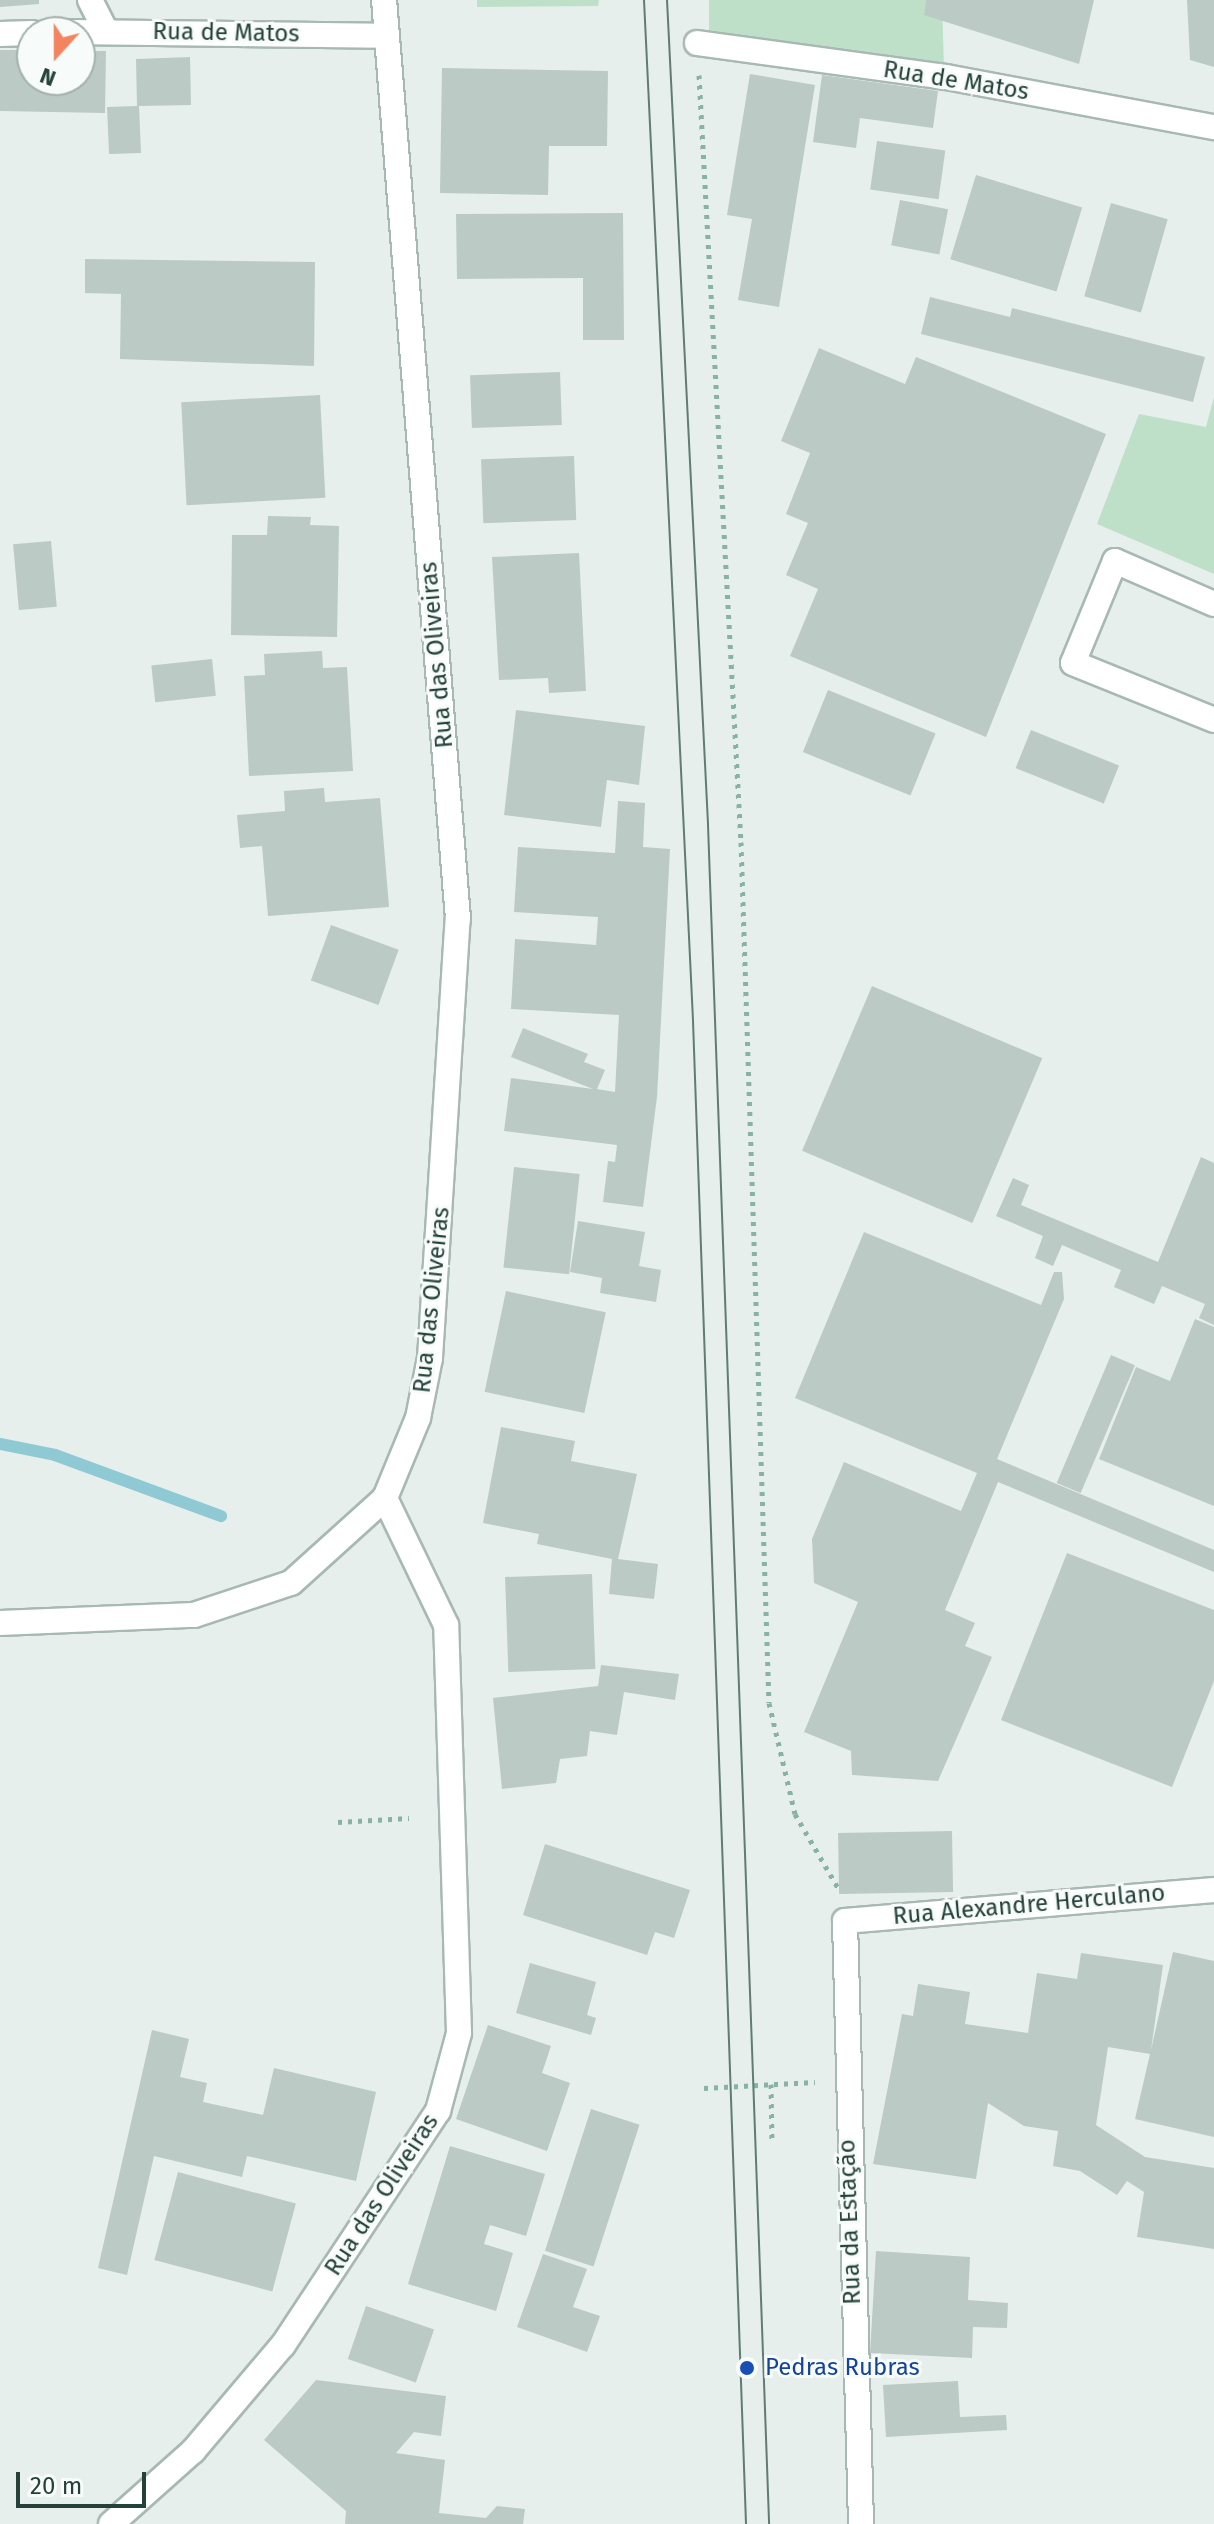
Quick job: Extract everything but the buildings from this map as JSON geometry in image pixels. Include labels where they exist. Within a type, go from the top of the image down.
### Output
[{"type":"street","points":[[90,0],[106,31]]},
{"type":"street","name":"Rua das Oliveiras","points":[[111,2524],[193,2451],[283,2345],[438,2111],[459,2033],[446,1625],[385,1498],[418,1418],[430,1358],[458,982],[456,861],[382,36],[384,0]]},
{"type":"street","name":"Rua de Matos","points":[[96,31],[382,36]]},
{"type":"street","name":"Rua de Matos","points":[[697,43],[946,77],[1214,127]]},
{"type":"street","points":[[1214,604],[1115,561],[1073,663],[1214,720]]},
{"type":"street","points":[[0,1623],[194,1615],[291,1583],[385,1498]]},
{"type":"street","name":"Rua Alexandre Herculano","points":[[845,1921],[1214,1890]]},
{"type":"street","name":"Rua da Estação","points":[[845,1921],[844,2081],[861,2524]]},
{"type":"path","points":[[697,43],[741,842],[769,1703],[795,1814],[837,1880],[845,1921]]},
{"type":"path","points":[[338,1822],[409,1818]]},
{"type":"path","points":[[704,2088],[844,2081]]},
{"type":"path","points":[[771,2084],[772,2141]]},
{"type":"green space","points":[[477,0],[599,0],[598,6],[477,7]]},
{"type":"green space","points":[[709,0],[942,0],[944,70],[709,30]]},
{"type":"green space","points":[[1214,397],[1214,574],[1097,524],[1139,414],[1206,427]]},
{"type":"waterway","points":[[0,1444],[55,1455],[221,1516]]},
{"type":"tram line","points":[[644,0],[693,1021],[746,2524]]},
{"type":"tram line","points":[[667,0],[708,825],[769,2524]]},
{"type":"place","name":"Pedras Rubras","points":[[747,2368]]}]
